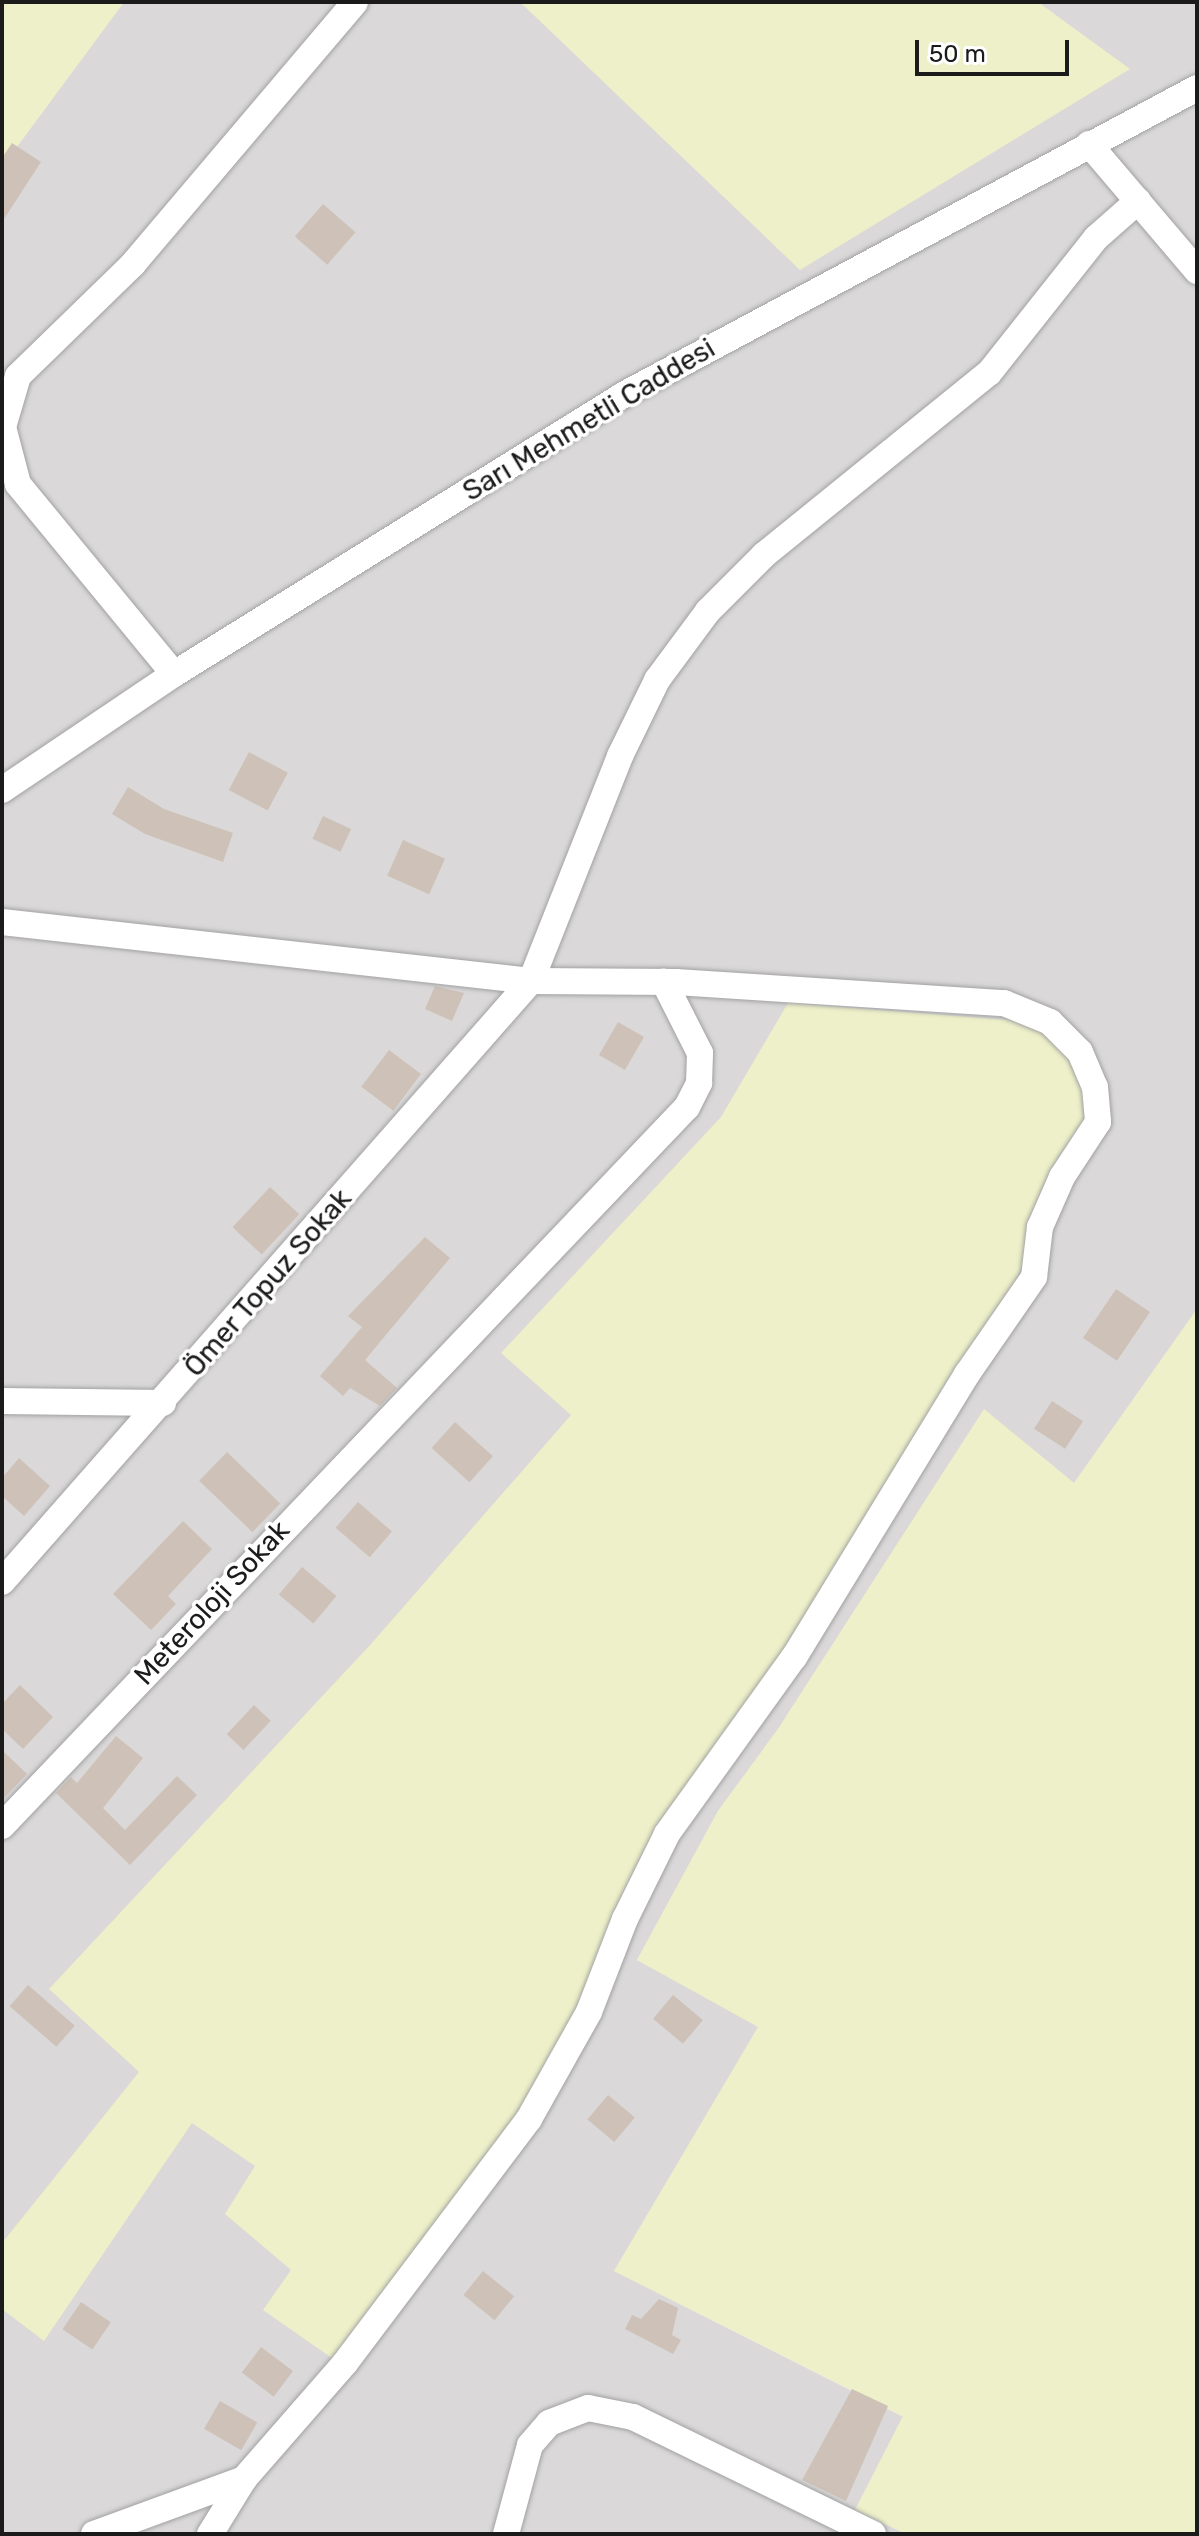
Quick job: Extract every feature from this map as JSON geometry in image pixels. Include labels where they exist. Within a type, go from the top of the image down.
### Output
[{"type":"street","points":[[174,674],[18,484],[3,427],[18,376],[133,264],[355,2]]},
{"type":"street","name":"Sarı Mehmetli Caddesi","points":[[2,790],[174,674],[625,394],[1197,88]]},
{"type":"street","points":[[1089,144],[1197,271]]},
{"type":"street","name":"Ömer Topuz Sokak","points":[[2,1582],[163,1403],[531,981],[620,756],[657,680],[708,611],[764,555],[989,373],[1096,238],[1138,201]]},
{"type":"street","points":[[2,922],[531,981],[664,982],[1004,1003],[1050,1022],[1080,1052],[1095,1087],[1098,1122],[1062,1177],[1040,1227],[1034,1277],[967,1374],[794,1657],[667,1834],[625,1919],[589,2012],[529,2119],[346,2362],[244,2479],[210,2534]]},
{"type":"street","name":"Meteroloji Sokak","points":[[2,1826],[687,1107],[699,1083],[700,1053],[664,982]]},
{"type":"street","points":[[2,1401],[163,1403]]},
{"type":"street","points":[[506,2534],[530,2445],[549,2423],[588,2408],[633,2417],[873,2534]]},
{"type":"street","points":[[94,2534],[244,2479]]},
{"type":"shaded area","points":[[124,2],[1197,2],[1197,1309],[1074,1483],[984,1410],[778,1729],[718,1811],[637,1960],[759,2026],[614,2271],[903,2417],[855,2510],[907,2534],[2,2534],[2,167]]},
{"type":"green space","points":[[2,2],[124,2],[2,167]]},
{"type":"green space","points":[[520,2],[1038,2],[1130,69],[800,270]]},
{"type":"green space","points":[[788,1003],[1021,1021],[1042,1027],[1081,1072],[1084,1124],[986,1348],[624,1911],[595,2005],[349,2370],[263,2310],[291,2270],[225,2214],[255,2166],[192,2123],[44,2341],[2,2309],[2,2243],[139,2072],[49,1989],[371,1644],[571,1415],[501,1353],[721,1117]]},
{"type":"green space","points":[[1197,1309],[1197,2534],[906,2534],[855,2510],[903,2416],[614,2271],[758,2027],[637,1960],[718,1811],[778,1729],[984,1409],[1074,1483]]},
{"type":"building","points":[[12,143],[41,162],[2,222],[2,158]]},
{"type":"building","points":[[323,204],[355,232],[327,265],[295,236]]},
{"type":"building","points":[[249,752],[288,773],[268,811],[229,790]]},
{"type":"building","points":[[128,787],[164,809],[233,833],[223,862],[145,834],[112,814]]},
{"type":"building","points":[[323,816],[351,829],[341,852],[312,839]]},
{"type":"building","points":[[403,840],[445,859],[429,894],[387,876]]},
{"type":"building","points":[[435,986],[464,993],[452,1021],[425,1009]]},
{"type":"building","points":[[618,1022],[644,1037],[625,1070],[599,1055]]},
{"type":"building","points":[[389,1050],[421,1074],[393,1111],[361,1087]]},
{"type":"building","points":[[270,1187],[299,1214],[262,1255],[232,1227]]},
{"type":"building","points":[[425,1237],[450,1258],[365,1360],[397,1388],[380,1406],[350,1388],[343,1396],[320,1376],[362,1327],[348,1316]]},
{"type":"building","points":[[1116,1289],[1150,1312],[1117,1361],[1083,1338]]},
{"type":"building","points":[[1052,1401],[1083,1421],[1065,1449],[1034,1429]]},
{"type":"building","points":[[455,1422],[493,1456],[469,1482],[432,1448]]},
{"type":"building","points":[[227,1452],[280,1503],[252,1532],[199,1481]]},
{"type":"building","points":[[19,1458],[50,1486],[24,1516],[2,1496],[2,1478]]},
{"type":"building","points":[[358,1502],[392,1532],[370,1557],[336,1528]]},
{"type":"building","points":[[183,1521],[212,1549],[168,1596],[176,1604],[151,1630],[113,1594]]},
{"type":"building","points":[[302,1567],[336,1596],[313,1624],[279,1595]]},
{"type":"building","points":[[20,1685],[53,1717],[23,1749],[2,1729],[2,1704]]},
{"type":"building","points":[[254,1705],[271,1721],[244,1750],[227,1734]]},
{"type":"building","points":[[116,1736],[143,1758],[103,1808],[125,1830],[177,1776],[197,1795],[130,1865],[56,1793],[71,1777],[77,1783]]},
{"type":"building","points":[[2,1750],[27,1774],[2,1800]]},
{"type":"building","points":[[28,1985],[75,2026],[56,2047],[10,2006]]},
{"type":"building","points":[[673,1995],[703,2020],[683,2044],[653,2019]]},
{"type":"building","points":[[608,2095],[635,2117],[614,2142],[587,2120]]},
{"type":"building","points":[[483,2271],[514,2296],[495,2320],[463,2295]]},
{"type":"building","points":[[659,2299],[678,2308],[672,2335],[681,2340],[673,2354],[625,2329],[632,2315],[641,2319]]},
{"type":"building","points":[[81,2302],[111,2322],[92,2349],[63,2329]]},
{"type":"building","points":[[261,2347],[293,2371],[274,2397],[242,2373]]},
{"type":"building","points":[[852,2389],[888,2406],[846,2501],[802,2480]]},
{"type":"building","points":[[220,2401],[257,2422],[241,2450],[204,2429]]}]
